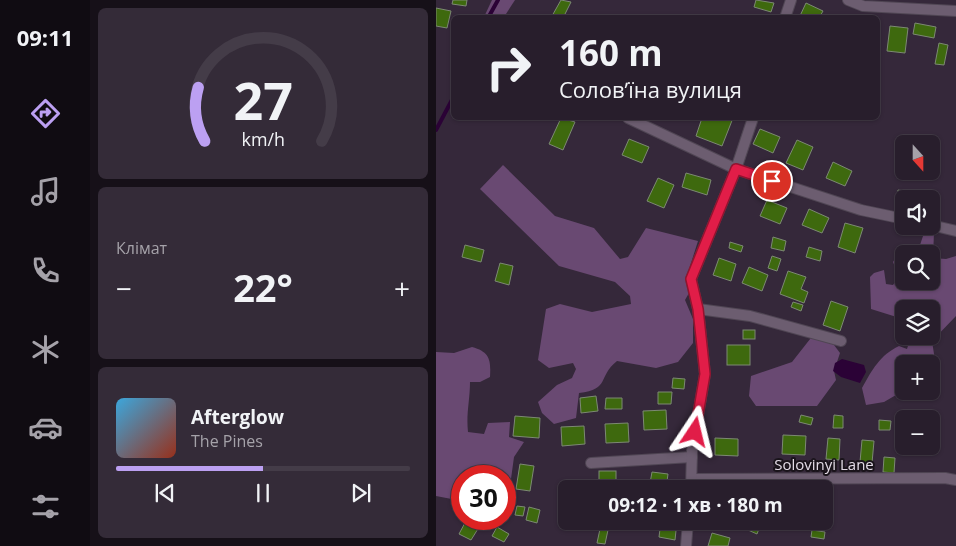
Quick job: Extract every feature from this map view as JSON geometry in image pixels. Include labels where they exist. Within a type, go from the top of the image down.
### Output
[{"type":"street","points":[[786,15],[791,0]]},
{"type":"street","points":[[848,0],[863,6],[956,11]]},
{"type":"street","points":[[632,120],[736,169],[861,210],[895,217]]},
{"type":"street","points":[[691,480],[692,457],[705,374],[698,309],[691,279],[736,169],[752,120]]},
{"type":"street","points":[[940,228],[956,231]]},
{"type":"street","points":[[698,309],[750,316],[841,341]]},
{"type":"street","points":[[591,463],[692,457]]},
{"type":"street","name":"Solovinyi Lane","points":[[833,481],[945,478],[956,480]]},
{"type":"street","points":[[686,546],[687,530]]},
{"type":"shaded area","points":[[492,0],[515,0],[505,15],[485,15]]},
{"type":"shaded area","points":[[503,165],[555,216],[594,228],[620,259],[628,257],[646,228],[698,241],[686,279],[689,293],[685,300],[693,319],[693,343],[678,362],[656,368],[617,361],[596,389],[579,393],[576,418],[554,424],[542,413],[538,402],[557,385],[572,378],[576,369],[573,363],[549,368],[538,360],[546,309],[560,304],[592,312],[631,304],[630,296],[615,282],[559,266],[480,189]]},
{"type":"shaded area","points":[[923,235],[934,235],[934,245],[920,245]]},
{"type":"shaded area","points":[[956,256],[956,316],[940,333],[940,300],[895,300],[895,316],[871,309],[870,277],[874,273],[884,270],[886,284],[893,285],[895,282],[895,290],[940,290],[940,259]]},
{"type":"shaded area","points":[[814,334],[834,345],[840,353],[834,371],[836,380],[817,406],[756,406],[749,396],[751,376],[792,362]]},
{"type":"shaded area","points":[[908,345],[933,345],[934,355],[895,355],[895,396],[884,402],[866,405],[862,388],[873,369],[892,350],[899,346],[907,349]]},
{"type":"shaded area","points":[[472,347],[478,349],[486,354],[490,366],[490,377],[480,382],[470,382],[467,419],[468,432],[484,434],[488,423],[510,422],[509,437],[524,442],[514,457],[513,465],[451,465],[451,499],[436,496],[436,352],[454,353]]},
{"type":"shaded area","points":[[842,359],[864,365],[866,372],[860,383],[841,377],[833,371],[835,363]]},
{"type":"building","points":[[453,0],[467,0],[466,6],[452,4]]},
{"type":"building","points":[[561,0],[571,2],[564,15],[553,15]]},
{"type":"building","points":[[756,0],[774,3],[771,12],[754,7]]},
{"type":"building","points":[[806,3],[823,11],[821,15],[800,15]]},
{"type":"building","points":[[436,8],[451,11],[447,28],[436,26]]},
{"type":"building","points":[[915,23],[936,27],[934,38],[913,34]]},
{"type":"building","points":[[890,26],[908,28],[905,53],[887,51]]},
{"type":"building","points":[[939,43],[948,45],[944,65],[935,64]]},
{"type":"building","points":[[560,120],[575,122],[563,150],[549,144]]},
{"type":"building","points":[[701,120],[732,120],[722,146],[696,136]]},
{"type":"building","points":[[760,129],[780,137],[773,153],[753,144]]},
{"type":"building","points":[[629,139],[649,147],[642,163],[622,155]]},
{"type":"building","points":[[797,140],[813,147],[803,170],[786,163]]},
{"type":"building","points":[[833,162],[852,171],[845,186],[826,178]]},
{"type":"building","points":[[686,173],[711,180],[707,195],[682,187]]},
{"type":"building","points":[[658,178],[674,185],[664,208],[647,201]]},
{"type":"building","points":[[767,200],[787,208],[780,224],[760,216]]},
{"type":"building","points":[[809,209],[829,218],[822,233],[802,225]]},
{"type":"building","points":[[845,223],[863,228],[855,253],[838,247]]},
{"type":"building","points":[[773,237],[786,241],[784,251],[771,248]]},
{"type":"building","points":[[730,242],[743,246],[741,252],[729,248]]},
{"type":"building","points":[[465,245],[484,250],[481,262],[462,257]]},
{"type":"building","points":[[809,247],[822,251],[820,261],[806,257]]},
{"type":"building","points":[[772,256],[781,259],[777,271],[768,268]]},
{"type":"building","points":[[719,258],[736,264],[731,281],[713,275]]},
{"type":"building","points":[[500,263],[513,266],[509,285],[495,281]]},
{"type":"building","points":[[749,267],[768,275],[762,291],[742,283]]},
{"type":"building","points":[[788,271],[806,277],[801,289],[808,292],[804,303],[780,294]]},
{"type":"building","points":[[831,301],[848,307],[840,331],[823,325]]},
{"type":"building","points":[[793,302],[803,305],[801,311],[791,307]]},
{"type":"building","points":[[743,330],[755,330],[755,339],[743,339]]},
{"type":"building","points":[[727,345],[750,345],[750,365],[727,365]]},
{"type":"building","points":[[673,378],[685,379],[684,389],[672,388]]},
{"type":"building","points":[[658,392],[672,392],[671,404],[658,404]]},
{"type":"building","points":[[596,396],[598,411],[581,413],[580,398]]},
{"type":"building","points":[[606,398],[622,398],[622,409],[605,409]]},
{"type":"building","points":[[666,410],[667,429],[644,430],[643,411]]},
{"type":"building","points":[[801,415],[813,418],[811,425],[799,422]]},
{"type":"building","points":[[834,415],[843,416],[843,428],[833,428]]},
{"type":"building","points":[[515,416],[540,418],[539,438],[513,436]]},
{"type":"building","points":[[879,420],[891,421],[890,430],[879,430]]},
{"type":"building","points":[[628,423],[629,442],[606,443],[605,424]]},
{"type":"building","points":[[584,426],[585,444],[562,446],[561,427]]},
{"type":"building","points":[[783,435],[806,436],[805,455],[782,454]]},
{"type":"building","points":[[715,438],[738,439],[738,456],[715,455]]},
{"type":"building","points":[[828,438],[840,439],[839,460],[826,459]]},
{"type":"building","points":[[862,440],[874,441],[872,463],[860,462]]},
{"type":"building","points":[[884,457],[895,458],[894,473],[883,472]]},
{"type":"building","points":[[520,464],[534,466],[530,491],[516,489]]},
{"type":"building","points":[[599,471],[616,471],[616,480],[599,480]]},
{"type":"building","points":[[652,472],[668,474],[667,480],[651,480]]},
{"type":"building","points":[[517,506],[525,507],[523,516],[516,515]]},
{"type":"building","points":[[529,507],[540,510],[537,523],[526,520]]},
{"type":"building","points":[[461,530],[477,530],[471,540],[459,534]]},
{"type":"building","points":[[495,530],[502,530],[509,534],[504,542],[492,536]]},
{"type":"building","points":[[600,530],[608,530],[605,544],[597,543]]},
{"type":"building","points":[[660,530],[676,530],[675,540],[659,537]]},
{"type":"building","points":[[748,530],[759,530],[757,534]]},
{"type":"building","points":[[812,530],[825,532],[824,539],[811,537]]},
{"type":"building","points":[[712,533],[730,538],[728,546],[708,546]]},
{"type":"waterway","points":[[490,15],[498,0]]},
{"type":"waterway","points":[[436,130],[451,102]]},
{"type":"route","points":[[695,432],[705,374],[698,309],[691,279],[736,169],[772,181]]}]
